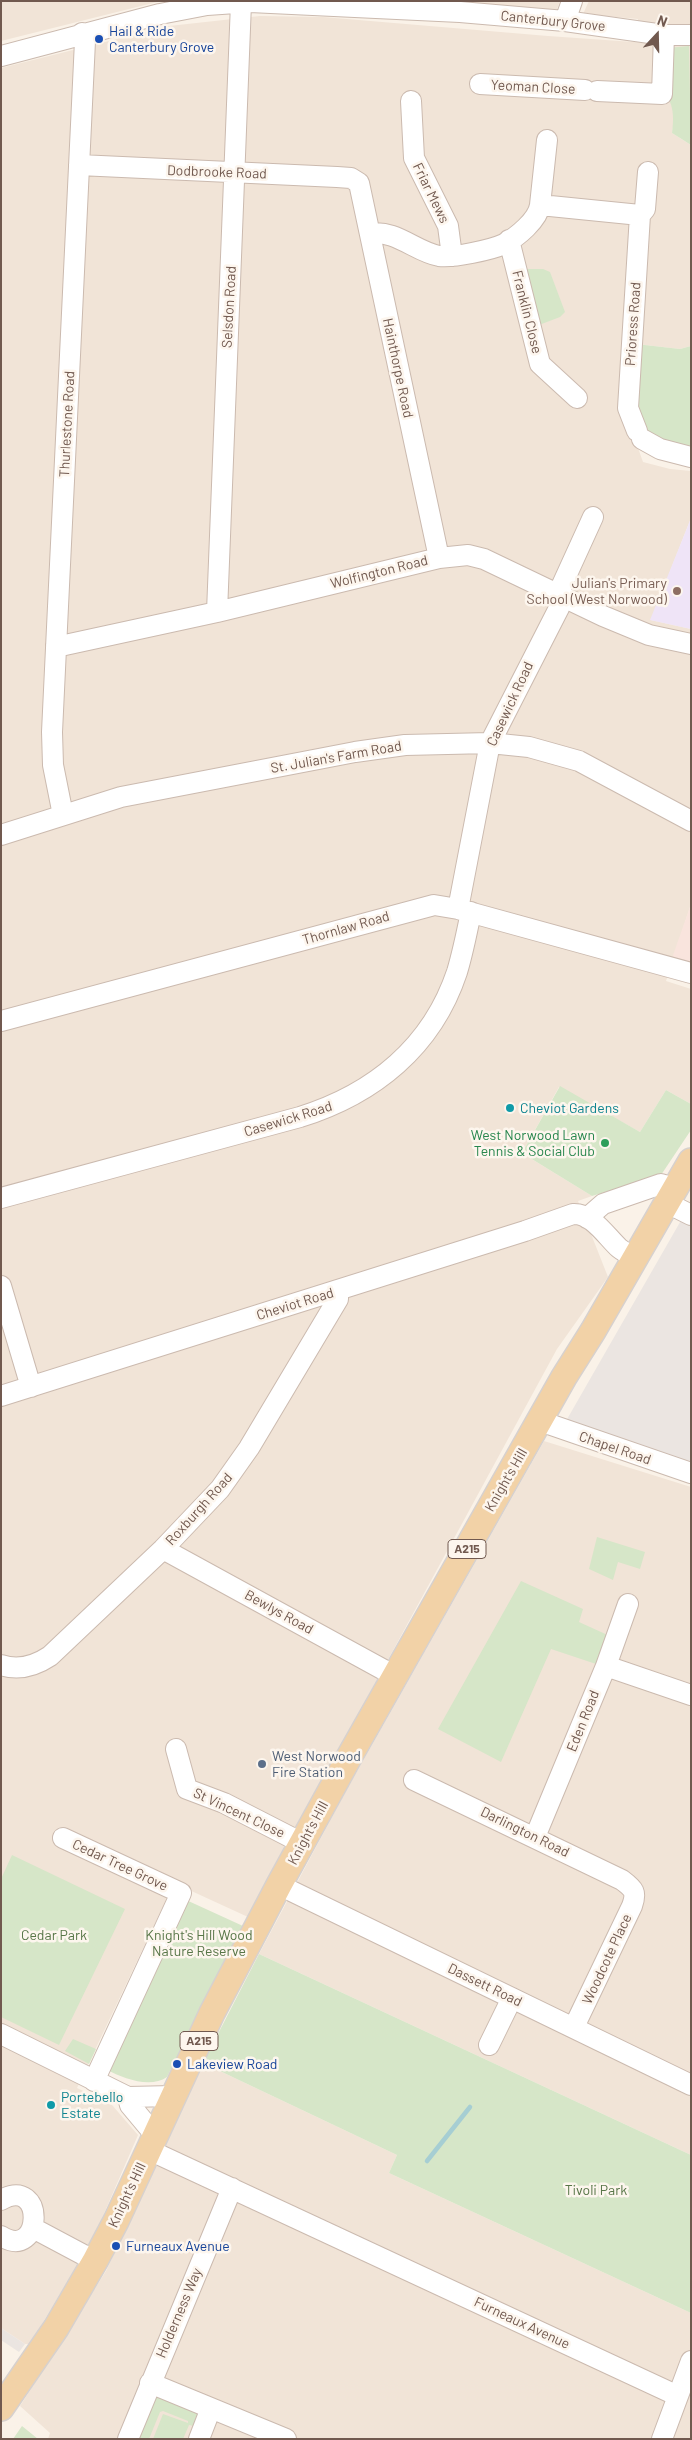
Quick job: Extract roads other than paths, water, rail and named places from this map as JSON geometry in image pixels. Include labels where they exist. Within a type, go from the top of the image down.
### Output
[{"type":"main road","name":"Knight's Hill","points":[[1,2408],[56,2328],[95,2261],[212,2013],[279,1885],[540,1421],[691,1161]]},
{"type":"street","points":[[565,21],[572,1]]},
{"type":"street","name":"Canterbury Grove","points":[[1,56],[82,33],[207,5],[242,3],[424,6],[565,21],[664,35],[691,36]]},
{"type":"street","name":"Selsdon Road","points":[[217,612],[242,3]]},
{"type":"street","name":"Thurlestone Road","points":[[64,815],[52,752],[79,165],[84,41],[82,33]]},
{"type":"street","name":"Yeoman Close","points":[[480,84],[662,94],[664,35]]},
{"type":"street","name":"Friar Mews","points":[[411,100],[414,158],[448,226],[452,256]]},
{"type":"street","points":[[370,234],[388,235],[432,254],[452,256],[503,245],[536,217],[540,205],[547,140]]},
{"type":"street","name":"Dodbrooke Road","points":[[79,165],[337,177],[356,180]]},
{"type":"street","name":"Prioress Road","points":[[648,172],[645,209],[640,215],[628,408],[640,435],[660,449],[691,457]]},
{"type":"street","name":"Hainthorpe Road","points":[[356,180],[361,186],[439,558]]},
{"type":"street","points":[[540,205],[640,215]]},
{"type":"street","name":"Franklin Close","points":[[509,240],[540,364],[577,398]]},
{"type":"street","name":"Casewick Road","points":[[1,1198],[300,1118],[335,1106],[363,1092],[398,1064],[420,1039],[436,1015],[456,972],[490,743],[558,608],[559,594],[593,516]]},
{"type":"street","name":"Wolfington Road","points":[[56,645],[65,645],[217,612],[439,558],[460,555],[476,556],[649,634],[691,644]]},
{"type":"street","name":"St. Julian's Farm Road","points":[[1,835],[121,797],[381,747],[490,743],[529,747],[579,761],[691,822]]},
{"type":"street","name":"Thornlaw Road","points":[[1,1021],[428,906],[441,905],[691,973]]},
{"type":"street","points":[[636,1258],[621,1250],[587,1218],[603,1204],[661,1184],[691,1215]]},
{"type":"street","name":"Cheviot Road","points":[[1,1396],[526,1231],[573,1214],[579,1214],[587,1218]]},
{"type":"street","points":[[1,1286],[31,1387]]},
{"type":"street","name":"Roxburgh Road","points":[[1,1665],[20,1668],[31,1666],[50,1656],[163,1549],[201,1510],[233,1473],[338,1300],[338,1290]]},
{"type":"street","name":"Chapel Road","points":[[540,1421],[691,1474]]},
{"type":"street","name":"Bewlys Road","points":[[163,1549],[395,1676]]},
{"type":"street","name":"Eden Road","points":[[535,1836],[606,1666],[628,1604]]},
{"type":"street","points":[[606,1666],[691,1695]]},
{"type":"street","name":"St Vincent Close","points":[[176,1749],[187,1789],[224,1803],[302,1843]]},
{"type":"street","name":"Darlington Road","points":[[414,1780],[535,1836],[622,1880],[634,1889]]},
{"type":"street","name":"Cedar Tree Grove","points":[[62,1838],[181,1893],[94,2081]]},
{"type":"street","name":"Dassett Road","points":[[279,1885],[691,2085]]},
{"type":"street","name":"Woodcote Place","points":[[574,2027],[632,1906],[636,1895],[634,1889]]},
{"type":"street","points":[[489,2046],[512,1998]]},
{"type":"street","points":[[1,2034],[128,2097],[173,2096]]},
{"type":"street","points":[[128,2097],[130,2105],[152,2142]]},
{"type":"street","name":"Furneaux Avenue","points":[[152,2142],[232,2188],[678,2396]]},
{"type":"street","name":"Holderness Way","points":[[128,2439],[232,2188]]},
{"type":"street","points":[[1,2200],[15,2196],[24,2198],[35,2212],[33,2228],[20,2240],[12,2240],[1,2236]]},
{"type":"street","points":[[33,2228],[95,2261]]},
{"type":"street","points":[[662,2439],[691,2361]]},
{"type":"street","points":[[150,2383],[277,2437]]},
{"type":"street","points":[[199,2439],[211,2408]]},
{"type":"waterway","points":[[427,2161],[470,2107]]},
{"type":"place","name":"Hail & Ride Canterbury Grove","points":[[99,39]]},
{"type":"place","name":"Julian's Primary School (West Norwood)","points":[[677,591]]},
{"type":"place","name":"Cheviot Gardens","points":[[510,1108]]},
{"type":"place","name":"West Norwood Lawn Tennis & Social Club","points":[[605,1143]]},
{"type":"place","name":"West Norwood Fire Station","points":[[262,1764]]},
{"type":"place","name":"Lakeview Road","points":[[177,2064]]},
{"type":"place","name":"Portebello Estate","points":[[51,2105]]},
{"type":"place","name":"Furneaux Avenue","points":[[116,2246]]},
{"type":"park label","name":"Cedar Park","points":[[54,1935]]},
{"type":"park label","name":"Knight's Hill Wood Nature Reserve","points":[[199,1944]]},
{"type":"park label","name":"Tivoli Park","points":[[596,2190]]}]
